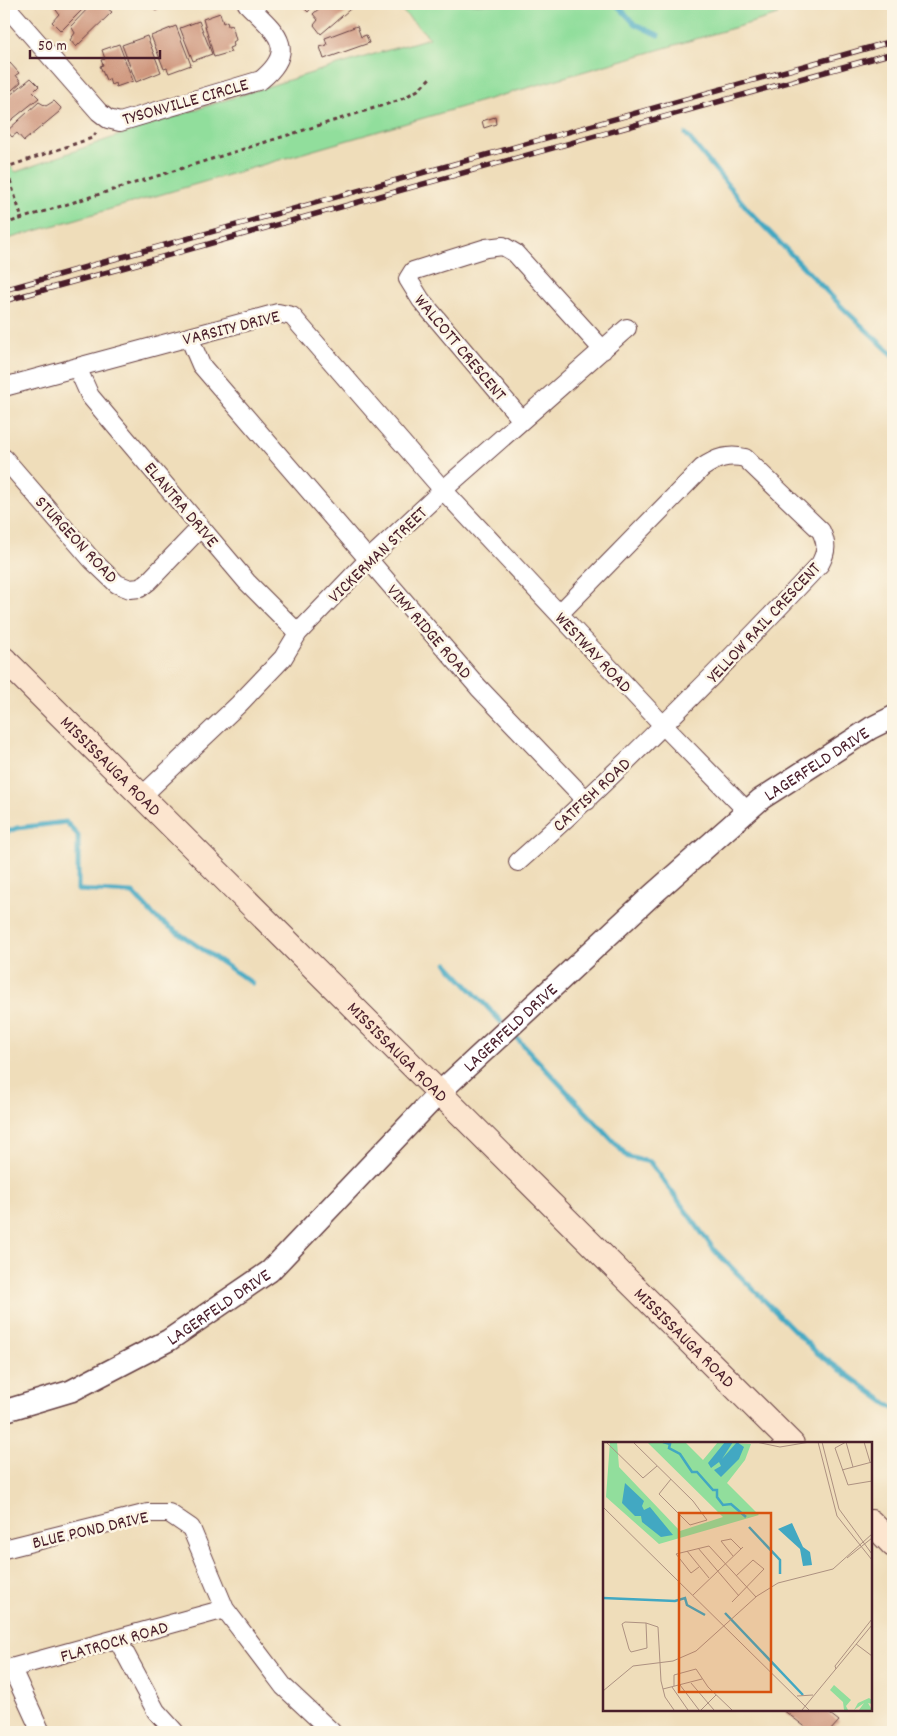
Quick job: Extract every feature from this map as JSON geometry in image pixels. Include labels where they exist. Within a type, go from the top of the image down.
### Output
[{"type":"main road","name":"MISSISSAUGA ROAD","points":[[4,659],[790,1442]]},
{"type":"main road","points":[[872,1523],[893,1545]]},
{"type":"street","name":"TYSONVILLE CIRCLE","points":[[4,4],[99,112],[108,119],[120,122],[261,80],[272,71],[280,59],[279,39],[247,4]]},
{"type":"street","name":"WALCOTT CRESCENT","points":[[522,420],[421,300],[408,279],[413,271],[486,248],[503,246],[515,253],[603,350]]},
{"type":"street","name":"VARSITY DRIVE","points":[[4,387],[278,313],[292,316],[442,490]]},
{"type":"street","name":"VICKERMAN STREET","points":[[143,796],[239,704],[283,658],[298,633],[369,559],[442,490],[627,328]]},
{"type":"street","name":"VIMY RIDGE ROAD","points":[[189,338],[201,365],[479,688],[587,801]]},
{"type":"street","name":"ELANTRA DRIVE","points":[[77,367],[90,396],[247,582],[298,633]]},
{"type":"street","name":"YELLOW RAIL CRESCENT","points":[[559,614],[702,468],[719,458],[734,455],[745,458],[821,531],[826,543],[826,553],[820,564],[663,725]]},
{"type":"street","name":"STURGEON ROAD","points":[[4,458],[92,560],[117,584],[130,589],[140,588],[149,581],[201,527]]},
{"type":"street","name":"WESTWAY ROAD","points":[[442,490],[663,725],[748,811]]},
{"type":"street","name":"LAGERFELD DRIVE","points":[[4,1411],[71,1390],[169,1340],[270,1271],[440,1092],[651,896],[768,794],[871,728],[893,717]]},
{"type":"street","name":"CATFISH ROAD","points":[[518,862],[587,801],[663,725]]},
{"type":"street","name":"BLUE POND DRIVE","points":[[4,1549],[148,1513],[169,1513],[191,1528],[225,1609],[284,1687],[332,1732]]},
{"type":"street","name":"FLATROCK ROAD","points":[[8,1670],[225,1609]]},
{"type":"street","points":[[118,1640],[156,1712],[175,1732]]},
{"type":"street","points":[[8,1670],[41,1732]]},
{"type":"path","points":[[4,224],[400,100],[418,90],[431,77]]},
{"type":"path","points":[[4,168],[92,138],[96,133]]},
{"type":"path","points":[[4,175],[10,180],[22,219]]},
{"type":"green space","points":[[395,4],[767,4],[778,15],[4,240],[4,160],[16,172],[222,101],[430,38]]},
{"type":"building","points":[[57,4],[88,4],[61,31],[52,22],[59,14],[54,7]]},
{"type":"building","points":[[92,4],[102,4],[112,12],[76,47],[70,40],[75,33],[71,26]]},
{"type":"building","points":[[148,4],[162,4],[156,11]]},
{"type":"building","points":[[300,4],[315,4],[308,12]]},
{"type":"building","points":[[324,4],[356,4],[321,34],[314,25],[318,20],[313,14]]},
{"type":"building","points":[[220,13],[223,23],[227,21],[228,26],[232,25],[236,40],[233,42],[234,46],[229,48],[231,52],[214,57],[203,19]]},
{"type":"building","points":[[199,21],[212,54],[193,61],[180,28]]},
{"type":"building","points":[[176,26],[191,65],[169,73],[167,68],[164,69],[151,36]]},
{"type":"building","points":[[357,26],[361,37],[366,35],[369,43],[324,59],[320,47],[327,45],[325,38]]},
{"type":"building","points":[[147,36],[161,72],[136,82],[122,45]]},
{"type":"building","points":[[119,44],[133,81],[116,87],[115,83],[111,85],[109,79],[106,80],[100,66],[103,65],[101,60],[105,59],[102,50]]},
{"type":"building","points":[[10,63],[19,73],[16,75],[21,82],[4,97],[4,68]]},
{"type":"building","points":[[31,78],[39,86],[33,92],[39,98],[4,126],[4,100]]},
{"type":"building","points":[[54,101],[61,108],[59,112],[24,141],[17,133],[12,137],[7,131],[39,102],[46,106]]},
{"type":"building","points":[[495,117],[496,124],[484,128],[482,121]]},
{"type":"building","points":[[784,1711],[826,1711],[839,1721],[829,1732],[812,1732]]},
{"type":"waterway","points":[[616,4],[635,24],[658,35]]},
{"type":"waterway","points":[[686,134],[750,212],[843,308],[893,355]]},
{"type":"waterway","points":[[4,833],[17,828],[66,822],[78,835],[78,890],[133,893],[155,917],[252,983]]},
{"type":"waterway","points":[[447,964],[505,1026]]},
{"type":"waterway","points":[[511,1032],[628,1157],[650,1162],[715,1251],[816,1352],[893,1408]]},
{"type":"railway","points":[[4,290],[893,41]]},
{"type":"railway","points":[[4,301],[893,53]]}]
